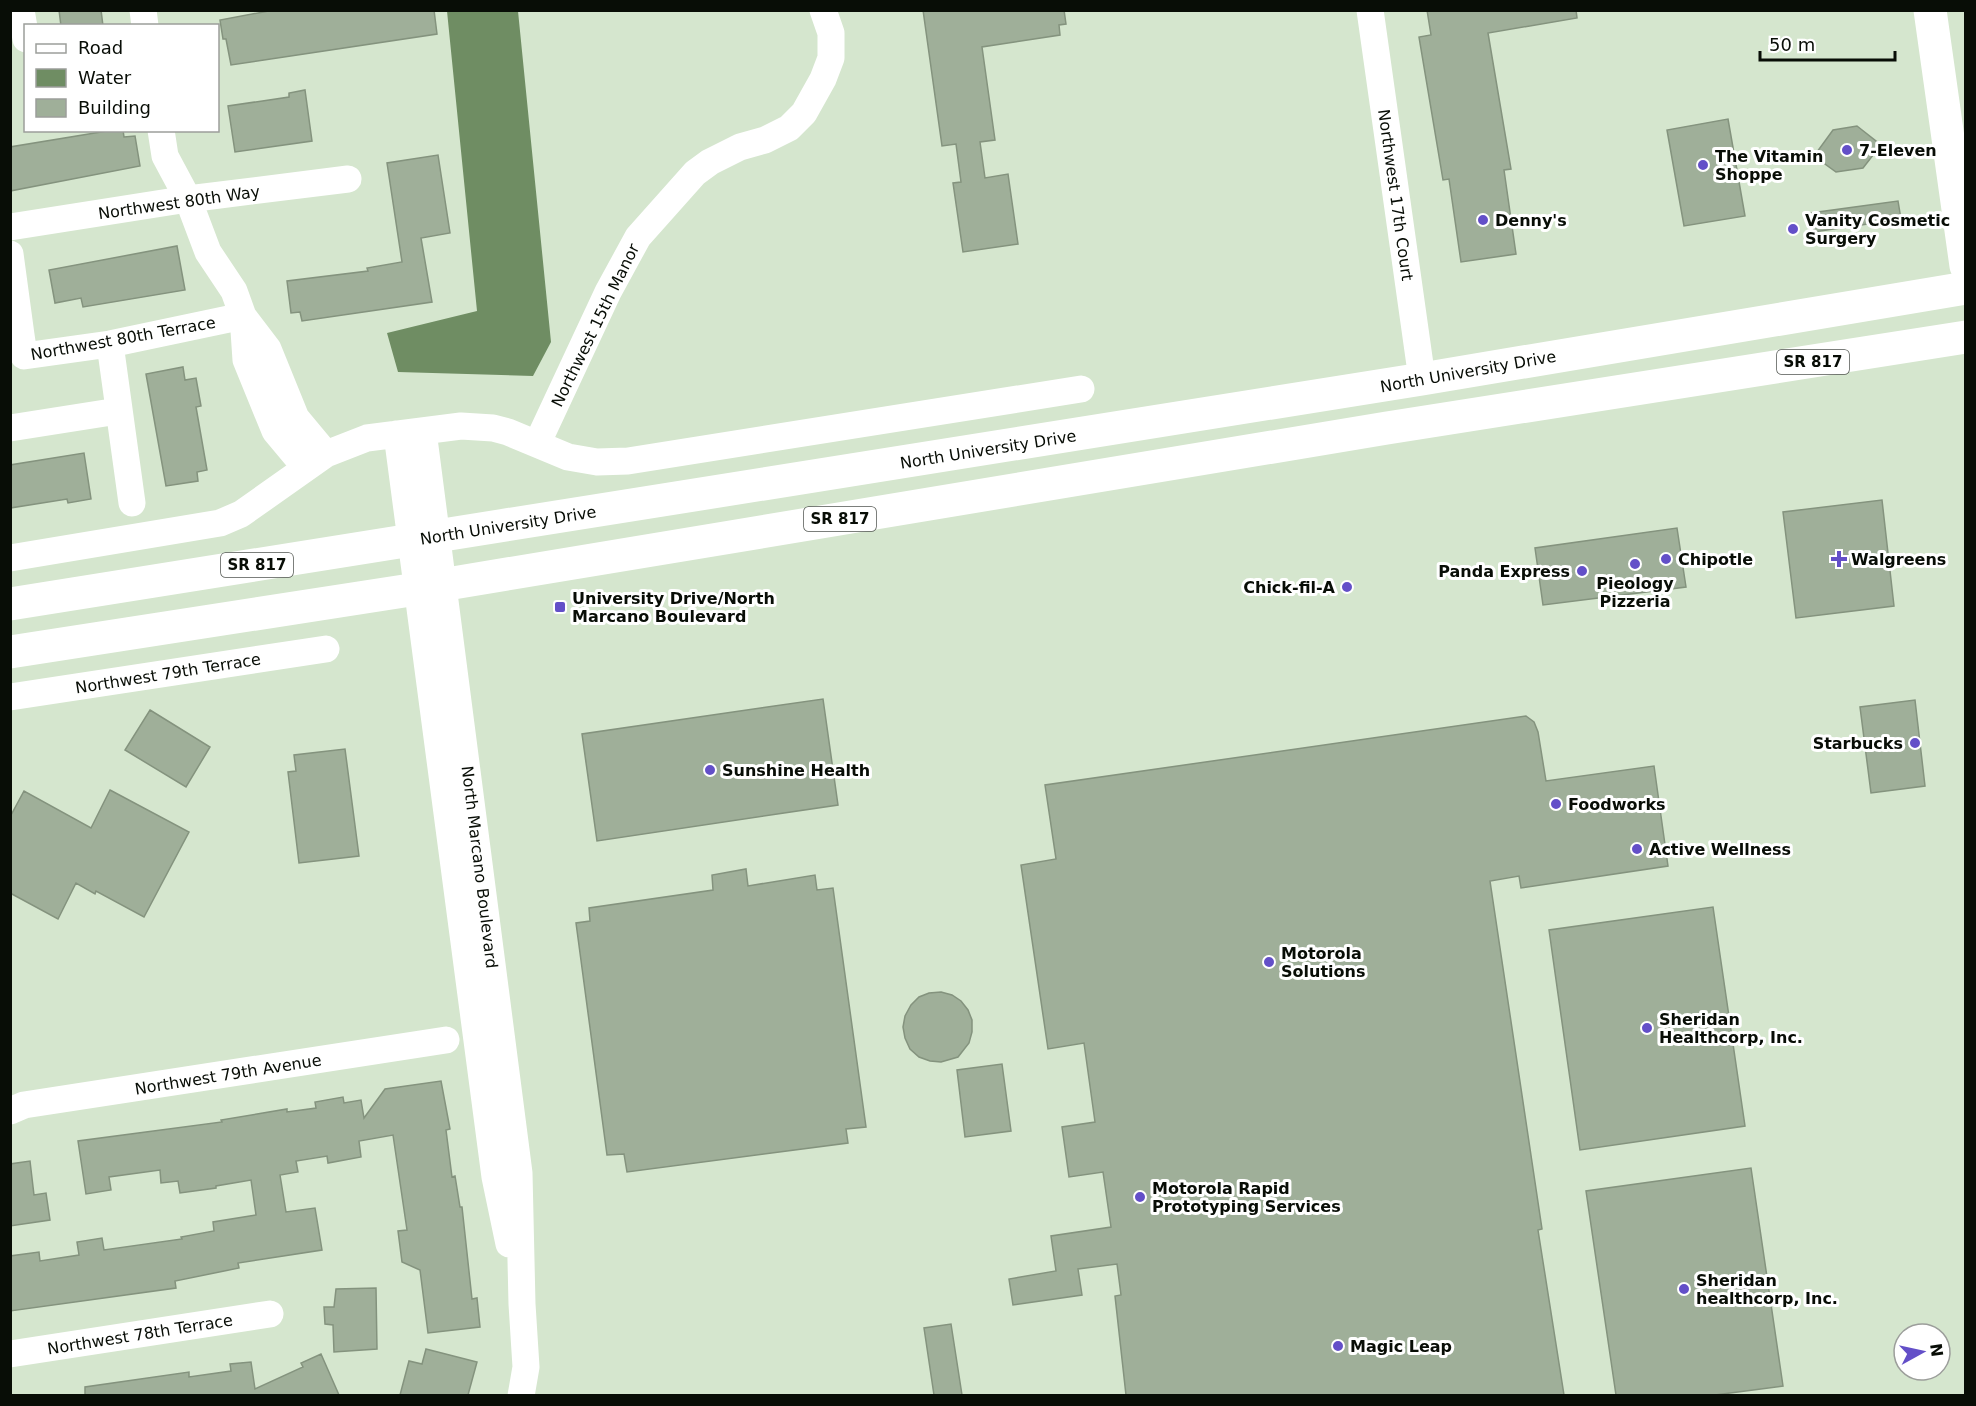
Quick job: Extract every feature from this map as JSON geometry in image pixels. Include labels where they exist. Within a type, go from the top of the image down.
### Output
[{"type":"main road","points":[[1930,10],[1965,266]]},
{"type":"main road","name":"North University Drive","points":[[10,604],[1422,379],[1965,288]]},
{"type":"main road","name":"SR 817","points":[[10,652],[430,587],[1387,428],[1437,422],[1965,337]]},
{"type":"main road","points":[[1437,422],[1446,397],[1461,384],[1491,367]]},
{"type":"main road","points":[[1387,428],[1414,402],[1422,379]]},
{"type":"main road","points":[[856,517],[881,492],[926,470],[947,455]]},
{"type":"street","points":[[21,10],[24,27]]},
{"type":"street","name":"Northwest 15th Manor","points":[[537,444],[608,292],[638,237],[695,173],[710,162],[740,147],[765,140],[789,128],[804,113],[823,80],[831,58],[831,33],[823,10]]},
{"type":"street","name":"Northwest 17th Court","points":[[1370,10],[1422,379]]},
{"type":"street","points":[[160,132],[165,156],[188,199],[208,252],[234,291],[243,316],[268,349],[316,461]]},
{"type":"street","name":"Northwest 80th Way","points":[[10,226],[188,199],[348,179]]},
{"type":"street","points":[[10,254],[16,336]]},
{"type":"street","name":"Northwest 80th Terrace","points":[[16,336],[24,356],[110,344],[243,316]]},
{"type":"street","points":[[110,344],[132,502]]},
{"type":"street","points":[[10,558],[220,523],[241,514],[316,461],[367,438],[460,426],[493,428],[567,457],[597,462],[628,461],[1081,389]]},
{"type":"street","points":[[10,428],[118,411]]},
{"type":"street","name":"North Marcano Boulevard","points":[[410,432],[430,587],[519,1173],[526,1367],[521,1395]]},
{"type":"street","name":"Northwest 79th Terrace","points":[[10,697],[326,649]]},
{"type":"street","name":"Northwest 79th Avenue","points":[[10,1111],[24,1105],[446,1040]]},
{"type":"street","name":"Northwest 78th Terrace","points":[[10,1354],[270,1314]]},
{"type":"water","points":[[447,11],[518,11],[551,342],[533,376],[398,372],[387,333],[477,311]]},
{"type":"building","points":[[59,10],[101,10],[103,24],[61,24]]},
{"type":"building","points":[[274,10],[434,10],[437,34],[231,65],[220,20]]},
{"type":"building","points":[[923,10],[1064,10],[1066,24],[1059,25],[1060,35],[982,47],[995,140],[980,142],[985,178],[1008,174],[1018,244],[963,252],[953,183],[961,182],[956,144],[942,146]]},
{"type":"building","points":[[1427,10],[1576,10],[1577,18],[1488,33],[1511,169],[1504,170],[1516,254],[1461,262],[1449,179],[1443,180],[1419,37],[1431,35]]},
{"type":"building","points":[[305,90],[312,141],[235,152],[228,106],[289,97],[289,93]]},
{"type":"building","points":[[1728,119],[1745,216],[1684,226],[1667,130]]},
{"type":"building","name":"7-Eleven","points":[[1857,126],[1881,145],[1863,168],[1836,172],[1814,156],[1833,130]]},
{"type":"building","points":[[101,132],[123,132],[124,137],[135,136],[140,166],[10,191],[10,147]]},
{"type":"building","points":[[438,155],[450,233],[421,238],[432,302],[302,321],[300,312],[291,313],[287,281],[368,271],[367,268],[402,262],[387,163]]},
{"type":"building","points":[[1898,201],[1901,219],[1814,232],[1811,213]]},
{"type":"building","points":[[177,246],[185,290],[83,307],[81,298],[55,303],[49,270]]},
{"type":"building","points":[[183,367],[185,380],[196,378],[201,406],[196,407],[207,470],[197,472],[198,481],[166,486],[146,374]]},
{"type":"building","points":[[84,453],[91,499],[68,503],[67,499],[10,508],[10,465]]},
{"type":"building","name":"Walgreens","points":[[1882,500],[1894,606],[1796,618],[1783,512]]},
{"type":"building","points":[[1677,528],[1686,587],[1543,605],[1535,548]]},
{"type":"building","name":"Sunshine Health","points":[[823,699],[838,805],[597,841],[582,734]]},
{"type":"building","points":[[1915,700],[1925,786],[1871,793],[1860,707]]},
{"type":"building","points":[[150,710],[210,747],[186,787],[125,750]]},
{"type":"building","name":"Motorola Solutions","points":[[1526,716],[1534,722],[1538,732],[1546,781],[1654,766],[1668,866],[1521,888],[1519,876],[1490,881],[1542,1229],[1538,1230],[1564,1395],[1126,1395],[1115,1296],[1121,1295],[1117,1264],[1078,1269],[1082,1295],[1013,1305],[1009,1279],[1056,1271],[1051,1236],[1111,1227],[1103,1172],[1069,1177],[1062,1127],[1095,1122],[1084,1043],[1048,1049],[1021,865],[1056,859],[1045,785]]},
{"type":"building","points":[[345,749],[359,856],[299,863],[288,772],[296,771],[294,755]]},
{"type":"building","points":[[110,790],[189,832],[144,917],[76,883],[58,919],[10,893],[10,817],[24,791],[91,828]]},
{"type":"building","points":[[746,869],[748,886],[815,875],[817,890],[833,888],[866,1127],[846,1129],[848,1143],[627,1172],[624,1154],[607,1155],[576,923],[590,921],[589,908],[713,890],[712,875]]},
{"type":"building","name":"Sheridan Healthcorp, Inc.","points":[[1713,907],[1745,1126],[1580,1150],[1549,930]]},
{"type":"building","points":[[941,992],[961,1001],[968,1010],[972,1020],[972,1032],[969,1043],[958,1057],[941,1062],[919,1057],[910,1049],[903,1027],[905,1016],[919,997]]},
{"type":"building","points":[[1002,1064],[1011,1131],[965,1137],[957,1070]]},
{"type":"building","points":[[441,1081],[450,1129],[446,1130],[452,1177],[455,1176],[460,1207],[462,1207],[472,1299],[477,1298],[480,1327],[428,1333],[420,1270],[402,1262],[398,1231],[407,1230],[393,1135],[359,1141],[361,1157],[328,1163],[327,1156],[296,1161],[298,1172],[280,1175],[286,1212],[315,1208],[322,1250],[238,1263],[239,1268],[175,1281],[176,1288],[10,1311],[10,1256],[39,1252],[40,1261],[79,1255],[77,1242],[102,1238],[104,1250],[182,1239],[181,1237],[214,1231],[213,1222],[256,1215],[251,1180],[180,1193],[178,1181],[161,1183],[160,1170],[109,1177],[111,1190],[86,1194],[78,1141],[222,1122],[221,1120],[287,1109],[287,1112],[316,1108],[315,1102],[343,1097],[344,1103],[361,1100],[364,1118],[385,1089]]},
{"type":"building","points":[[30,1161],[34,1195],[46,1193],[50,1220],[10,1226],[10,1164]]},
{"type":"building","name":"Sheridan healthcorp, Inc.","points":[[1751,1168],[1783,1386],[1715,1395],[1616,1395],[1586,1191]]},
{"type":"building","points":[[376,1288],[377,1349],[334,1352],[333,1325],[325,1324],[324,1307],[334,1307],[336,1289]]},
{"type":"building","points":[[951,1324],[962,1395],[934,1395],[924,1328]]},
{"type":"building","points":[[426,1349],[477,1362],[468,1395],[400,1395],[409,1361],[422,1364]]},
{"type":"building","points":[[321,1354],[339,1395],[85,1395],[85,1387],[189,1372],[189,1377],[231,1371],[230,1364],[251,1362],[255,1389],[303,1367],[301,1363]]},
{"type":"place","name":"7-Eleven","points":[[1847,150]]},
{"type":"place","name":"The Vitamin Shoppe","points":[[1703,165]]},
{"type":"place","name":"Denny's","points":[[1483,220]]},
{"type":"place","name":"Vanity Cosmetic Surgery","points":[[1793,229]]},
{"type":"place","name":"Chipotle","points":[[1666,559]]},
{"type":"place","name":"Walgreens","points":[[1839,559]]},
{"type":"place","name":"Pieology Pizzeria","points":[[1635,564]]},
{"type":"place","name":"Panda Express","points":[[1582,571]]},
{"type":"place","name":"Chick-fil-A","points":[[1347,587]]},
{"type":"place","name":"University Drive/North Marcano Boulevard","points":[[560,607]]},
{"type":"place","name":"Starbucks","points":[[1915,743]]},
{"type":"place","name":"Sunshine Health","points":[[710,770]]},
{"type":"place","name":"Foodworks","points":[[1556,804]]},
{"type":"place","name":"Active Wellness","points":[[1637,849]]},
{"type":"place","name":"Motorola Solutions","points":[[1269,962]]},
{"type":"place","name":"Sheridan Healthcorp, Inc.","points":[[1647,1028]]},
{"type":"place","name":"Motorola Rapid Prototyping Services","points":[[1140,1197]]},
{"type":"place","name":"Sheridan healthcorp, Inc.","points":[[1684,1289]]},
{"type":"place","name":"Magic Leap","points":[[1338,1346]]}]
